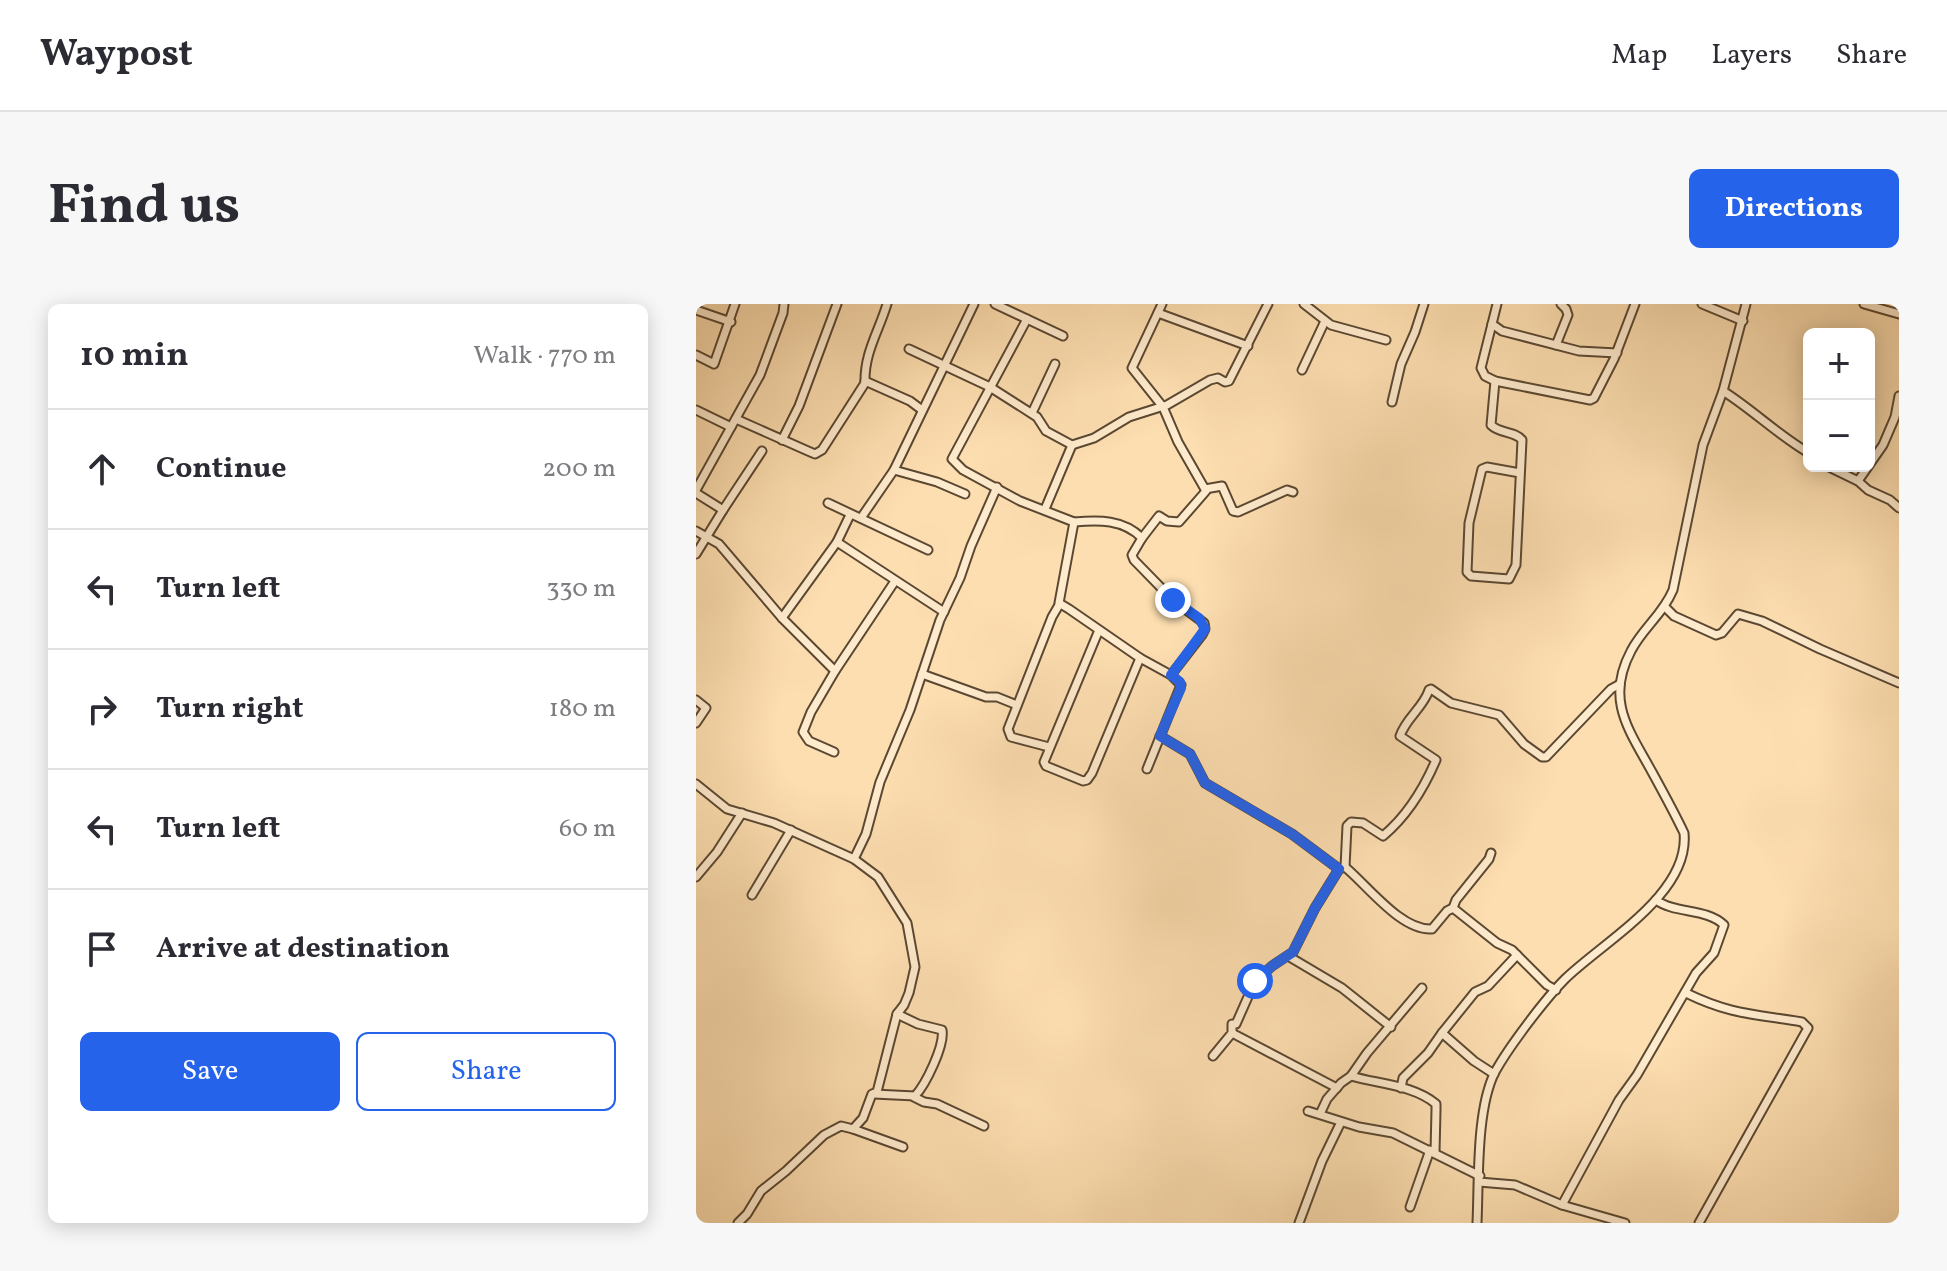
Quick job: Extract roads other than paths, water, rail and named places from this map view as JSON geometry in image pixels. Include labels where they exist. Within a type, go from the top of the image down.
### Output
[{"type":"street","points":[[696,355],[714,364],[735,304]]},
{"type":"street","points":[[723,510],[696,491],[760,375],[784,304]]},
{"type":"street","points":[[782,440],[837,304]]},
{"type":"street","points":[[865,383],[870,346],[887,304]]},
{"type":"street","points":[[861,518],[894,470],[974,304]]},
{"type":"street","points":[[995,304],[1005,306],[1063,336]]},
{"type":"street","points":[[1162,304],[1132,365],[1163,407],[1178,442],[1205,489]]},
{"type":"street","points":[[909,349],[990,387],[1032,413],[1046,431],[1072,445],[1094,438],[1129,417],[1163,407],[1210,380],[1229,381],[1268,304]]},
{"type":"street","points":[[1304,304],[1325,321],[1349,331],[1386,340]]},
{"type":"street","points":[[1392,402],[1401,364],[1424,304]]},
{"type":"street","points":[[1497,304],[1481,368],[1485,376],[1495,381],[1591,400],[1617,353],[1635,304]]},
{"type":"street","points":[[1556,345],[1568,315],[1561,304]]},
{"type":"street","points":[[1702,304],[1743,321]]},
{"type":"street","points":[[1477,1223],[1485,1104],[1494,1074],[1556,990],[1656,900],[1681,859],[1684,833],[1629,733],[1620,702],[1620,684],[1631,651],[1665,607],[1677,574],[1703,445],[1723,391],[1746,304]]},
{"type":"street","points":[[1864,304],[1899,314]]},
{"type":"street","points":[[696,310],[731,322]]},
{"type":"street","points":[[1158,313],[1248,346]]},
{"type":"street","points":[[1027,319],[952,459],[963,470],[1020,501],[1074,522],[1103,520],[1130,527],[1142,538]]},
{"type":"street","points":[[1302,370],[1325,321]]},
{"type":"street","points":[[1492,324],[1502,331],[1556,345],[1598,354],[1617,353]]},
{"type":"street","points":[[1032,413],[1055,364]]},
{"type":"street","points":[[736,419],[815,454],[822,450],[866,380],[922,410]]},
{"type":"street","points":[[1495,381],[1491,425],[1497,430],[1521,437],[1520,473],[1514,572],[1509,579],[1471,576],[1467,572],[1469,523],[1482,469],[1487,467],[1520,473]]},
{"type":"street","points":[[1723,391],[1803,450]]},
{"type":"street","points":[[1858,481],[1883,445],[1895,417],[1899,396]]},
{"type":"street","points":[[696,410],[731,427]]},
{"type":"street","points":[[1045,509],[1072,445]]},
{"type":"street","points":[[696,554],[762,451]]},
{"type":"street","points":[[894,470],[937,482],[965,494]]},
{"type":"street","points":[[1839,472],[1899,508]]},
{"type":"street","points":[[1205,489],[1222,486],[1233,511],[1238,512],[1287,490],[1293,492]]},
{"type":"street","points":[[854,859],[866,834],[880,782],[910,710],[944,612],[997,487]]},
{"type":"street","points":[[1171,675],[1205,629],[1204,623],[1173,600],[1132,555],[1159,516],[1167,521],[1179,522],[1205,489]]},
{"type":"street","points":[[828,503],[928,550]]},
{"type":"street","points":[[782,618],[837,542],[850,515]]},
{"type":"street","points":[[1049,747],[1009,735],[1008,729],[1059,605],[1074,522]]},
{"type":"street","points":[[696,531],[707,535],[735,562],[782,618],[835,671]]},
{"type":"street","points":[[837,542],[944,612]]},
{"type":"street","points":[[834,752],[809,741],[803,732],[835,671],[895,581]]},
{"type":"street","points":[[1059,605],[1180,682],[1181,688],[1147,769]]},
{"type":"street","points":[[1665,607],[1674,616],[1716,635],[1722,633],[1738,614],[1762,621],[1899,683]]},
{"type":"street","points":[[1099,630],[1049,747],[1044,762],[1046,766],[1076,779],[1087,780],[1140,658]]},
{"type":"street","points":[[922,674],[1017,705]]},
{"type":"street","points":[[1213,1056],[1232,1033],[1232,1024],[1236,1024],[1255,981],[1293,952],[1315,908],[1342,868],[1347,826],[1351,822],[1363,823],[1383,836],[1416,798],[1434,764],[1434,757],[1411,746],[1400,736],[1404,725],[1423,704],[1431,689],[1451,703],[1499,715],[1524,744],[1546,757],[1611,689],[1620,684]]},
{"type":"street","points":[[696,700],[706,708],[696,723]]},
{"type":"street","points":[[1160,736],[1190,754],[1205,783],[1292,834],[1418,927],[1432,929],[1453,908],[1491,853]]},
{"type":"street","points":[[696,784],[718,804],[791,830],[854,859],[878,877],[904,916],[910,932],[915,972],[904,1005],[897,1014],[877,1092],[872,1094],[863,1118],[853,1129]]},
{"type":"street","points":[[696,877],[717,852],[742,813]]},
{"type":"street","points":[[752,895],[791,830]]},
{"type":"street","points":[[1562,1205],[1619,1100],[1699,970],[1714,953],[1723,924],[1656,900]]},
{"type":"street","points":[[1453,908],[1497,943],[1512,950],[1556,990]]},
{"type":"street","points":[[1401,1088],[1403,1078],[1428,1053],[1475,992],[1488,986],[1517,955]]},
{"type":"street","points":[[1288,956],[1342,988],[1391,1027]]},
{"type":"street","points":[[1320,1114],[1320,1109],[1337,1088],[1351,1076],[1422,988]]},
{"type":"street","points":[[1686,993],[1714,1007],[1742,1015],[1802,1022],[1808,1028],[1699,1223]]},
{"type":"street","points":[[897,1014],[918,1024],[939,1027],[944,1035],[941,1052],[934,1058],[914,1097]]},
{"type":"street","points":[[1232,1033],[1337,1088]]},
{"type":"street","points":[[1442,1033],[1494,1074]]},
{"type":"street","points":[[1351,1076],[1401,1088],[1436,1104],[1432,1151],[1410,1207]]},
{"type":"street","points":[[872,1094],[914,1097],[984,1126]]},
{"type":"street","points":[[1308,1111],[1393,1133],[1432,1151],[1479,1179],[1515,1185],[1562,1205],[1625,1223]]},
{"type":"street","points":[[1299,1223],[1322,1161],[1341,1122]]},
{"type":"street","points":[[738,1223],[761,1191],[824,1135],[841,1126],[903,1147]]}]
